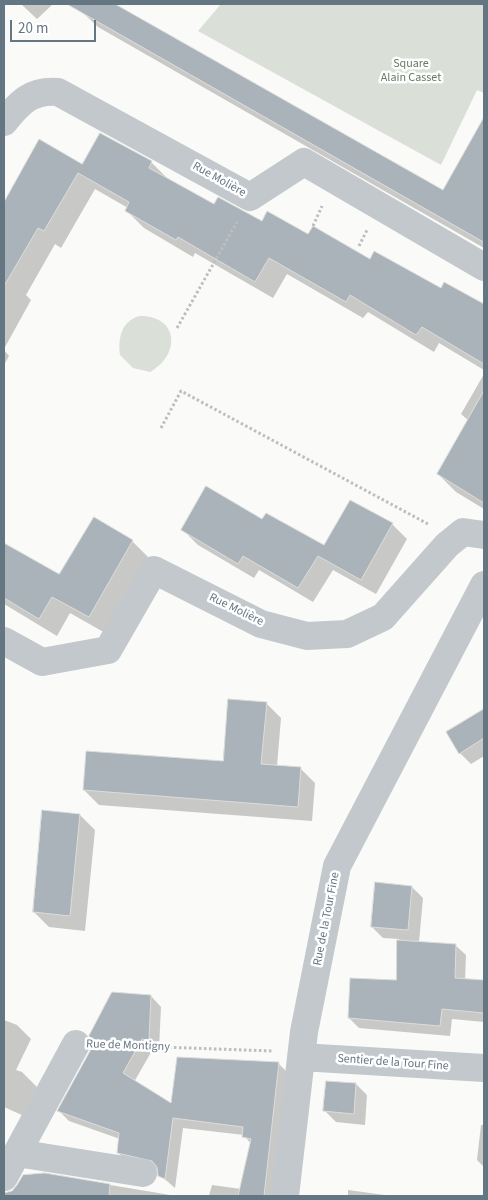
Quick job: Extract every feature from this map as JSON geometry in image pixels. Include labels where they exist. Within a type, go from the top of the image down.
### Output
[{"type":"street","name":"Rue Molière","points":[[4,122],[20,102],[44,91],[58,92],[250,197],[304,162],[484,267]]},
{"type":"street","points":[[455,539],[463,532],[484,535]]},
{"type":"street","name":"Rue Molière","points":[[4,641],[42,662],[108,650],[154,570],[261,624],[308,636],[347,634],[383,617],[455,539]]},
{"type":"street","name":"Rue de la Tour Fine","points":[[285,1196],[301,1057],[337,866],[484,585]]},
{"type":"street","name":"Rue de Montigny","points":[[4,1177],[76,1044]]},
{"type":"street","name":"Sentier de la Tour Fine","points":[[301,1057],[484,1068]]},
{"type":"street","points":[[16,1153],[143,1173]]},
{"type":"path","points":[[177,328],[250,197]]},
{"type":"path","points":[[312,226],[324,201]]},
{"type":"path","points":[[161,428],[181,391],[455,539]]},
{"type":"path","name":"Rue de Montigny","points":[[76,1044],[278,1051],[301,1057]]},
{"type":"green space","name":"Square Alain Casset","points":[[221,4],[484,4],[484,93],[477,90],[441,165],[198,31]]},
{"type":"green space","points":[[139,316],[152,317],[162,322],[168,329],[171,337],[171,347],[167,356],[160,365],[150,372],[133,368],[120,355],[122,331],[128,322]]},
{"type":"building","points":[[67,4],[115,4],[443,190],[484,117],[484,242]]},
{"type":"building","points":[[100,133],[152,161],[149,168],[214,204],[218,197],[262,221],[267,211],[308,234],[313,226],[370,259],[374,251],[441,288],[444,282],[484,304],[484,364],[422,327],[416,335],[350,295],[346,302],[269,258],[255,282],[178,237],[176,240],[125,211],[129,202],[78,173],[44,231],[38,228],[4,286],[4,202],[39,139],[82,164]]},
{"type":"building","points":[[484,391],[484,503],[437,474]]},
{"type":"building","points":[[206,486],[262,519],[266,513],[324,545],[350,500],[393,523],[361,580],[318,556],[298,588],[243,556],[238,564],[181,530]]},
{"type":"building","points":[[94,517],[133,540],[89,617],[52,597],[39,619],[4,598],[4,543],[59,574]]},
{"type":"building","points":[[228,699],[267,702],[261,764],[301,767],[298,807],[83,790],[86,751],[223,761]]},
{"type":"building","points":[[484,709],[484,738],[459,754],[446,732]]},
{"type":"building","points":[[42,810],[80,814],[70,916],[33,912]]},
{"type":"building","points":[[375,882],[412,886],[408,930],[371,927]]},
{"type":"building","points":[[397,940],[456,944],[455,978],[484,980],[484,1013],[442,1009],[440,1026],[348,1018],[350,978],[396,980]]},
{"type":"building","points":[[112,992],[151,995],[149,1040],[142,1039],[123,1073],[171,1103],[177,1057],[279,1062],[264,1196],[238,1196],[251,1139],[242,1137],[243,1127],[173,1118],[165,1179],[158,1176],[157,1167],[152,1161],[117,1153],[119,1133],[57,1111],[90,1051],[92,1043],[89,1036]]},
{"type":"building","points":[[326,1081],[356,1083],[354,1114],[323,1111]]},
{"type":"building","points":[[45,1173],[110,1184],[109,1196],[4,1196],[4,1193],[12,1191],[23,1175]]}]
